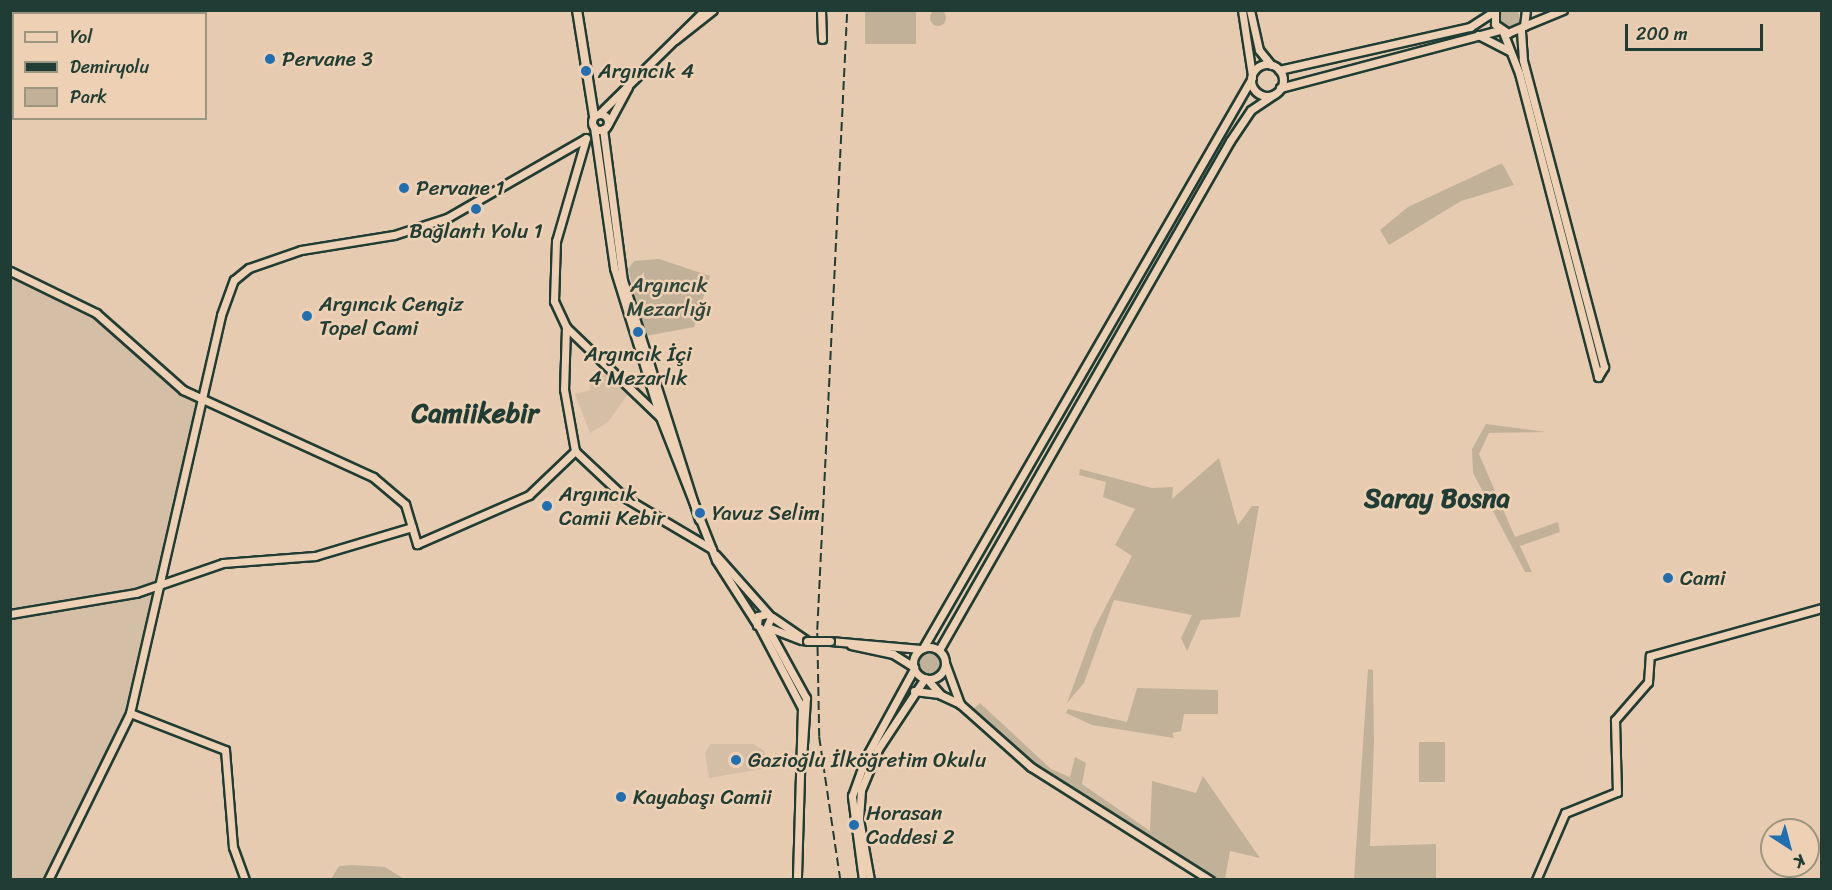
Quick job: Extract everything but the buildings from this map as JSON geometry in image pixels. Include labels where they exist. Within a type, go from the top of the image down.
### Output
[{"type":"main road","points":[[577,10],[597,115]]},
{"type":"street","points":[[660,417],[566,327],[552,296],[552,264],[586,138],[594,127],[597,115],[705,10]]},
{"type":"street","points":[[675,40],[713,10]]},
{"type":"street","points":[[821,10],[822,39]]},
{"type":"street","points":[[1242,10],[1252,77],[1258,93],[1273,95]]},
{"type":"street","points":[[1250,10],[1259,50],[1271,65],[1279,70],[1470,27],[1495,11],[1511,53],[1599,377],[1604,367],[1523,60],[1523,28],[1526,10]]},
{"type":"street","points":[[939,650],[1230,141],[1251,110],[1280,88],[1476,34],[1523,28],[1563,10]]},
{"type":"street","points":[[1476,34],[1493,38],[1511,53]]},
{"type":"street","points":[[863,879],[852,796],[866,757],[914,668],[922,648],[1252,77],[1271,65]]},
{"type":"street","points":[[1279,70],[1280,88]]},
{"type":"street","points":[[605,126],[628,86]]},
{"type":"street","points":[[597,115],[605,126],[624,287],[699,519]]},
{"type":"street","points":[[594,127],[605,126]]},
{"type":"street","points":[[594,127],[614,268],[660,417],[699,519],[715,553],[800,700],[801,763],[797,879]]},
{"type":"street","points":[[48,879],[130,713],[226,293],[245,270],[301,250],[394,236],[447,218],[586,138]]},
{"type":"street","points":[[10,271],[90,309],[160,373],[201,397],[373,477],[402,501],[417,544],[513,504],[544,485],[575,451]]},
{"type":"street","points":[[566,327],[564,389],[575,451],[624,497],[715,553],[769,615],[807,641]]},
{"type":"street","points":[[10,614],[136,593],[162,581],[223,563],[315,556],[412,527]]},
{"type":"street","points":[[1536,879],[1565,813],[1617,792],[1616,720],[1648,682],[1650,656],[1821,608]]},
{"type":"street","points":[[758,626],[758,616],[769,615]]},
{"type":"street","points":[[769,615],[769,628],[807,704],[801,763]]},
{"type":"street","points":[[758,626],[807,641],[939,650]]},
{"type":"street","points":[[778,648],[789,637]]},
{"type":"street","points":[[830,641],[887,652],[914,668],[941,695]]},
{"type":"street","points":[[939,650],[960,704]]},
{"type":"street","points":[[870,879],[859,819],[861,790],[874,756],[914,691],[926,679],[940,675],[945,663]]},
{"type":"street","points":[[914,691],[941,695],[960,704],[1079,801],[1210,879]]},
{"type":"street","points":[[130,713],[225,750],[233,847],[245,879]]},
{"type":"shaded area","points":[[11,271],[97,313],[158,372],[199,396],[131,712],[47,879],[11,880]]},
{"type":"shaded area","points":[[609,371],[628,394],[608,422],[590,433],[575,394],[591,390],[589,382]]},
{"type":"shaded area","name":"Gazioğlu İlköğretim Okulu","points":[[710,744],[753,744],[764,751],[767,768],[709,778],[705,753]]},
{"type":"green space","points":[[1506,8],[1514,8],[1520,14],[1520,22],[1514,28],[1506,28],[1500,22],[1500,14]]},
{"type":"green space","points":[[935,10],[941,10],[946,18],[944,24],[935,26],[930,21],[930,15]]},
{"type":"green space","points":[[865,11],[916,11],[916,44],[865,44]]},
{"type":"green space","points":[[1502,163],[1514,185],[1461,201],[1389,245],[1380,230],[1408,207]]},
{"type":"green space","name":"Argıncık Mezarlığı","points":[[659,259],[710,276],[694,327],[646,336],[628,269],[634,261]]},
{"type":"green space","points":[[1486,424],[1546,432],[1489,433],[1479,454],[1515,537],[1558,522],[1560,532],[1520,546],[1532,572],[1525,572],[1473,473],[1472,449]]},
{"type":"green space","points":[[1219,458],[1238,525],[1252,506],[1259,506],[1240,617],[1201,620],[1187,651],[1181,638],[1192,615],[1114,600],[1084,683],[1067,703],[1094,629],[1132,556],[1115,545],[1135,509],[1103,497],[1106,482],[1079,475],[1080,469],[1152,488],[1173,487],[1172,499]]},
{"type":"green space","points":[[929,650],[938,654],[942,663],[938,672],[929,676],[920,672],[916,663],[920,654]]},
{"type":"green space","points":[[1368,669],[1373,670],[1374,743],[1370,846],[1436,844],[1436,879],[1354,879]]},
{"type":"green space","points":[[1137,688],[1218,690],[1218,714],[1184,714],[1181,731],[1172,733],[1174,738],[1092,725],[1066,713],[1068,709],[1127,722]]},
{"type":"green space","points":[[980,703],[1051,769],[1070,777],[1075,757],[1086,763],[1082,784],[1150,831],[1152,781],[1196,793],[1203,776],[1260,858],[1230,851],[1225,879],[1214,879],[1028,759],[973,709]]},
{"type":"green space","points":[[1419,742],[1445,742],[1445,782],[1419,782]]},
{"type":"green space","points":[[339,866],[385,867],[404,879],[331,879]]},
{"type":"railway","points":[[840,880],[819,737],[817,630],[847,10]]},
{"type":"place","name":"Pervane 3","points":[[270,59]]},
{"type":"place","name":"Argıncık 4","points":[[586,71]]},
{"type":"place","name":"Pervane 1","points":[[404,188]]},
{"type":"place","name":"Bağlantı Yolu 1","points":[[476,209]]},
{"type":"place","name":"Argıncık Cengiz Topel Cami","points":[[307,316]]},
{"type":"place","name":"Argıncık İçi 4 Mezarlık","points":[[638,332]]},
{"type":"place","name":"Argıncık Camii Kebir","points":[[547,506]]},
{"type":"place","name":"Yavuz Selim","points":[[700,513]]},
{"type":"place","name":"Cami","points":[[1668,578]]},
{"type":"place","name":"Gazioğlu İlköğretim Okulu","points":[[736,760]]},
{"type":"place","name":"Kayabaşı Camii","points":[[621,797]]},
{"type":"place","name":"Horasan Caddesi 2","points":[[854,825]]},
{"type":"district","name":"Camiikebir","points":[[475,414]]},
{"type":"district","name":"Saray Bosna","points":[[1437,499]]}]
